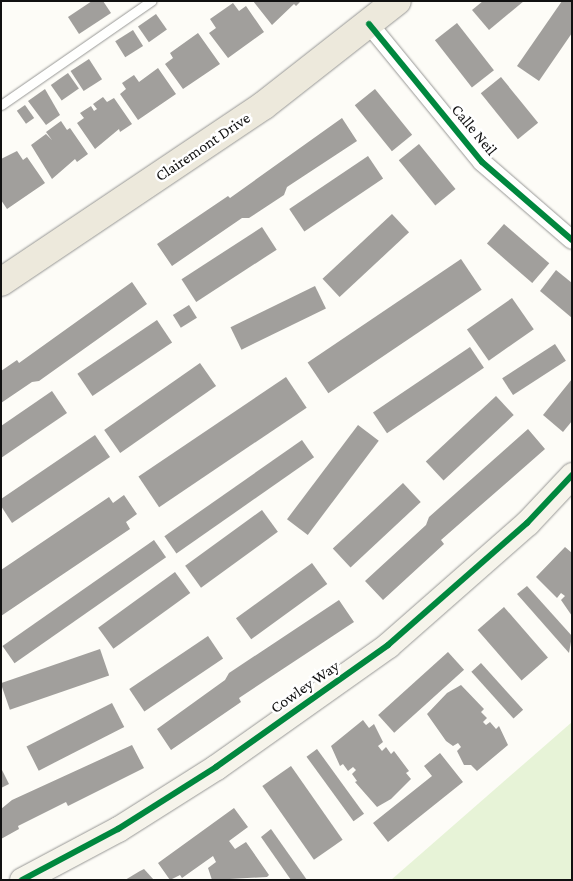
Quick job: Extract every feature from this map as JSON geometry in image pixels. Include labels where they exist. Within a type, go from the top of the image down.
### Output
[{"type":"main road","name":"Clairemont Drive","points":[[1,282],[263,106],[397,1]]},
{"type":"street","name":"Calle Neil","points":[[369,24],[482,162],[572,240]]},
{"type":"street","name":"Cowley Way","points":[[22,880],[118,829],[208,772],[388,645],[527,523],[572,475]]},
{"type":"lane","points":[[1,106],[151,1]]},
{"type":"green space","points":[[572,722],[572,880],[391,880]]},
{"type":"building","points":[[92,1],[103,1],[111,13],[79,34],[68,17]]},
{"type":"building","points":[[253,1],[301,1],[296,6],[294,4],[272,25]]},
{"type":"building","points":[[483,1],[524,1],[489,30],[472,10]]},
{"type":"building","points":[[562,1],[572,1],[572,33],[539,81],[517,66]]},
{"type":"building","points":[[233,3],[239,11],[246,6],[264,32],[228,58],[209,33],[216,28],[210,19]]},
{"type":"building","points":[[156,14],[167,30],[149,42],[138,27]]},
{"type":"building","points":[[457,23],[494,70],[472,88],[435,40]]},
{"type":"building","points":[[133,30],[143,46],[125,57],[115,41]]},
{"type":"building","points":[[198,33],[220,64],[183,89],[165,64],[173,58],[170,53]]},
{"type":"building","points":[[89,59],[102,79],[84,91],[71,71]]},
{"type":"building","points":[[158,68],[176,94],[138,120],[120,94],[126,89],[122,83],[134,75],[139,82]]},
{"type":"building","points":[[68,73],[79,89],[62,101],[51,85]]},
{"type":"building","points":[[501,77],[538,123],[518,139],[481,93]]},
{"type":"building","points":[[45,89],[60,115],[46,125],[28,101]]},
{"type":"building","points":[[375,89],[412,135],[392,151],[355,105]]},
{"type":"building","points":[[103,97],[107,102],[114,98],[132,124],[120,132],[119,129],[95,149],[77,123],[84,118],[80,113],[91,106],[94,111],[97,109],[93,104]]},
{"type":"building","points":[[25,105],[34,118],[26,124],[17,111]]},
{"type":"building","points":[[342,118],[357,141],[287,187],[284,195],[249,218],[242,218],[172,266],[157,244],[228,196],[230,198]]},
{"type":"building","points":[[61,121],[67,130],[70,128],[88,154],[77,162],[75,159],[52,179],[31,145],[46,134],[52,140],[46,132]]},
{"type":"building","points":[[419,144],[456,189],[435,205],[399,160]]},
{"type":"building","points":[[17,151],[23,160],[27,157],[45,183],[7,209],[1,200],[1,159]]},
{"type":"building","points":[[368,156],[383,178],[304,232],[289,209]]},
{"type":"building","points":[[392,214],[409,232],[340,297],[323,279]]},
{"type":"building","points":[[504,224],[549,263],[532,283],[487,244]]},
{"type":"building","points":[[262,227],[277,250],[196,302],[181,279]]},
{"type":"building","points":[[461,259],[482,290],[328,393],[308,362]]},
{"type":"building","points":[[556,270],[572,283],[572,318],[540,291]]},
{"type":"building","points":[[132,282],[147,304],[39,381],[32,382],[1,403],[1,371],[17,360],[19,363]]},
{"type":"building","points":[[315,286],[326,308],[241,350],[231,327]]},
{"type":"building","points":[[512,298],[534,329],[489,361],[467,330]]},
{"type":"building","points":[[189,305],[197,318],[181,328],[173,315]]},
{"type":"building","points":[[157,320],[172,342],[93,396],[77,374]]},
{"type":"building","points":[[555,344],[566,361],[513,395],[502,378]]},
{"type":"building","points":[[470,347],[484,368],[387,433],[373,412]]},
{"type":"building","points":[[200,363],[216,386],[120,453],[104,430]]},
{"type":"building","points":[[286,377],[307,408],[159,507],[138,477]]},
{"type":"building","points":[[572,379],[572,421],[563,432],[543,415]]},
{"type":"building","points":[[52,391],[67,413],[1,458],[1,426]]},
{"type":"building","points":[[496,396],[514,415],[444,480],[426,461]]},
{"type":"building","points":[[358,425],[379,441],[308,535],[287,519]]},
{"type":"building","points":[[528,429],[545,449],[441,540],[444,544],[383,600],[365,581],[426,525],[429,517]]},
{"type":"building","points":[[95,435],[110,457],[12,523],[1,506],[1,499]]},
{"type":"building","points":[[302,440],[314,457],[176,554],[164,536]]},
{"type":"building","points":[[403,483],[421,502],[351,567],[333,548]]},
{"type":"building","points":[[124,495],[137,514],[126,522],[130,529],[1,616],[1,570],[109,497],[113,503]]},
{"type":"building","points":[[262,510],[278,532],[201,588],[185,566]]},
{"type":"building","points":[[154,540],[166,557],[15,663],[2,646]]},
{"type":"building","points":[[565,547],[572,553],[572,616],[561,600],[565,596],[561,593],[557,598],[536,577]]},
{"type":"building","points":[[312,563],[327,584],[251,639],[236,618]]},
{"type":"building","points":[[175,572],[190,593],[113,649],[98,628]]},
{"type":"building","points":[[527,586],[572,636],[569,653],[517,594]]},
{"type":"building","points":[[339,600],[354,622],[239,698],[241,702],[171,750],[157,729],[225,680],[229,673]]},
{"type":"building","points":[[504,607],[548,658],[522,681],[478,630]]},
{"type":"building","points":[[208,636],[223,658],[144,712],[129,689]]},
{"type":"building","points":[[100,649],[109,675],[10,710],[1,683]]},
{"type":"building","points":[[448,652],[464,670],[394,733],[378,715]]},
{"type":"building","points":[[481,663],[523,710],[513,719],[471,672]]},
{"type":"building","points":[[461,685],[484,709],[481,712],[487,718],[483,722],[486,725],[490,722],[496,729],[499,726],[508,745],[477,771],[471,765],[464,765],[457,751],[461,747],[458,743],[453,746],[446,741],[427,714],[447,693]]},
{"type":"building","points":[[112,703],[124,727],[39,771],[26,747]]},
{"type":"building","points":[[363,720],[369,728],[374,724],[383,742],[378,746],[382,751],[386,747],[391,754],[394,751],[409,771],[406,773],[411,779],[391,799],[377,807],[355,782],[357,781],[352,774],[356,770],[353,767],[348,771],[343,764],[340,766],[331,746]]},
{"type":"building","points":[[132,745],[144,768],[68,806],[66,802],[18,826],[19,829],[1,839],[1,809],[12,800]]},
{"type":"building","points":[[317,749],[364,814],[354,821],[306,757]]},
{"type":"building","points":[[440,753],[463,782],[388,842],[373,823],[432,776],[424,766]]},
{"type":"building","points":[[291,766],[343,840],[314,860],[262,786]]},
{"type":"building","points":[[1,768],[9,784],[1,788]]},
{"type":"building","points":[[234,808],[248,827],[229,841],[235,849],[246,842],[269,875],[267,877],[212,880],[208,868],[216,862],[213,856],[182,878],[180,875],[170,880],[158,863]]},
{"type":"building","points":[[271,829],[307,880],[291,880],[261,837]]},
{"type":"building","points":[[144,869],[154,880],[125,880],[140,871]]},
{"type":"cycle path","points":[[369,24],[482,162],[572,240]]},
{"type":"cycle path","points":[[22,880],[118,829],[216,767],[388,645],[527,523],[572,475]]}]
